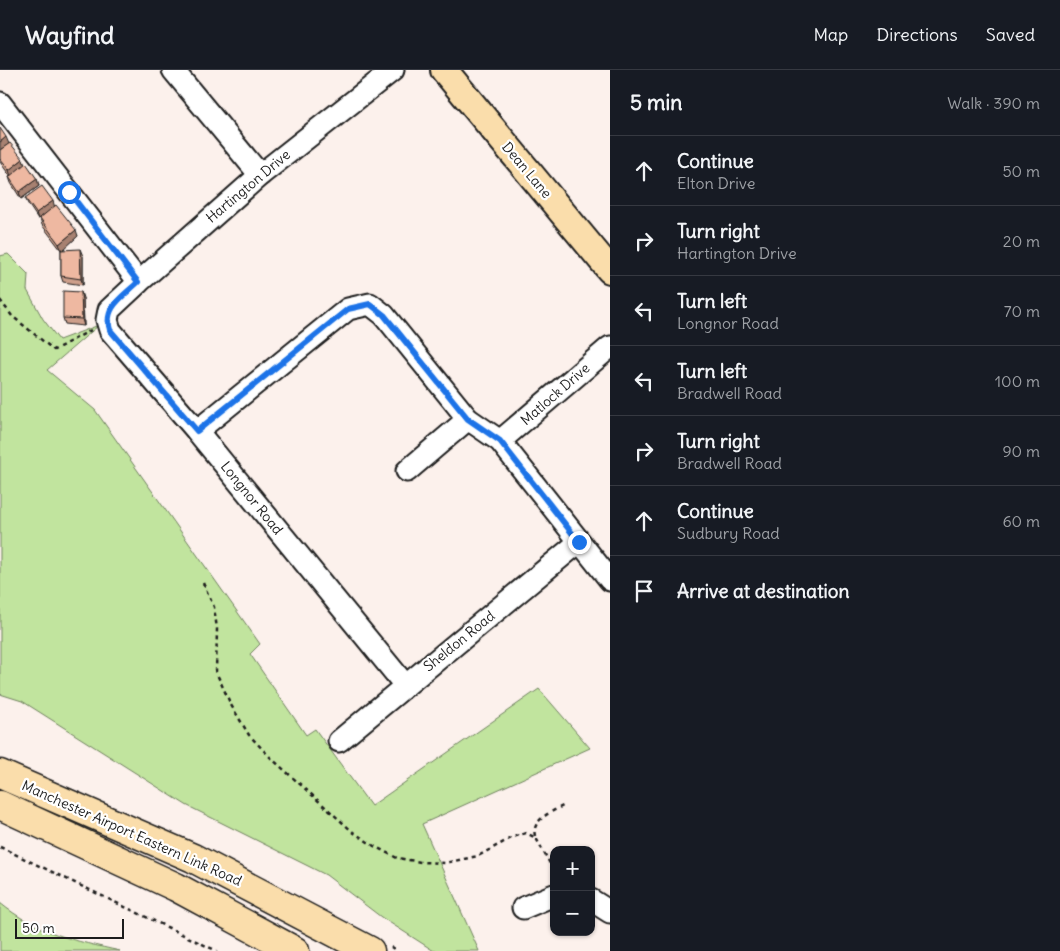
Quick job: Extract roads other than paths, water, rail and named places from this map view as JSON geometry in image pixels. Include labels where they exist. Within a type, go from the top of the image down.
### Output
[{"type":"highway","name":"Manchester Airport Eastern Link Road","points":[[0,774],[192,858],[370,951]]},
{"type":"highway","name":"Manchester Airport Eastern Link Road","points":[[0,805],[176,887],[295,951]]},
{"type":"highway","points":[[323,926],[352,951]]},
{"type":"main road","name":"Dean Lane","points":[[444,70],[610,270]]},
{"type":"street","points":[[173,70],[260,175]]},
{"type":"street","name":"Hartington Drive","points":[[108,315],[138,282],[260,175],[393,70]]},
{"type":"street","points":[[0,103],[138,282]]},
{"type":"street","points":[[197,431],[348,309],[370,304],[384,315],[468,419],[500,441],[610,580]]},
{"type":"street","name":"Longnor Road","points":[[108,315],[110,330],[197,431],[405,685]]},
{"type":"street","name":"Matlock Drive","points":[[500,441],[610,347]]},
{"type":"street","points":[[407,471],[468,419]]},
{"type":"street","name":"Sheldon Road","points":[[339,741],[579,542]]},
{"type":"street","points":[[523,908],[550,897]]},
{"type":"street","points":[[595,903],[610,912]]}]
